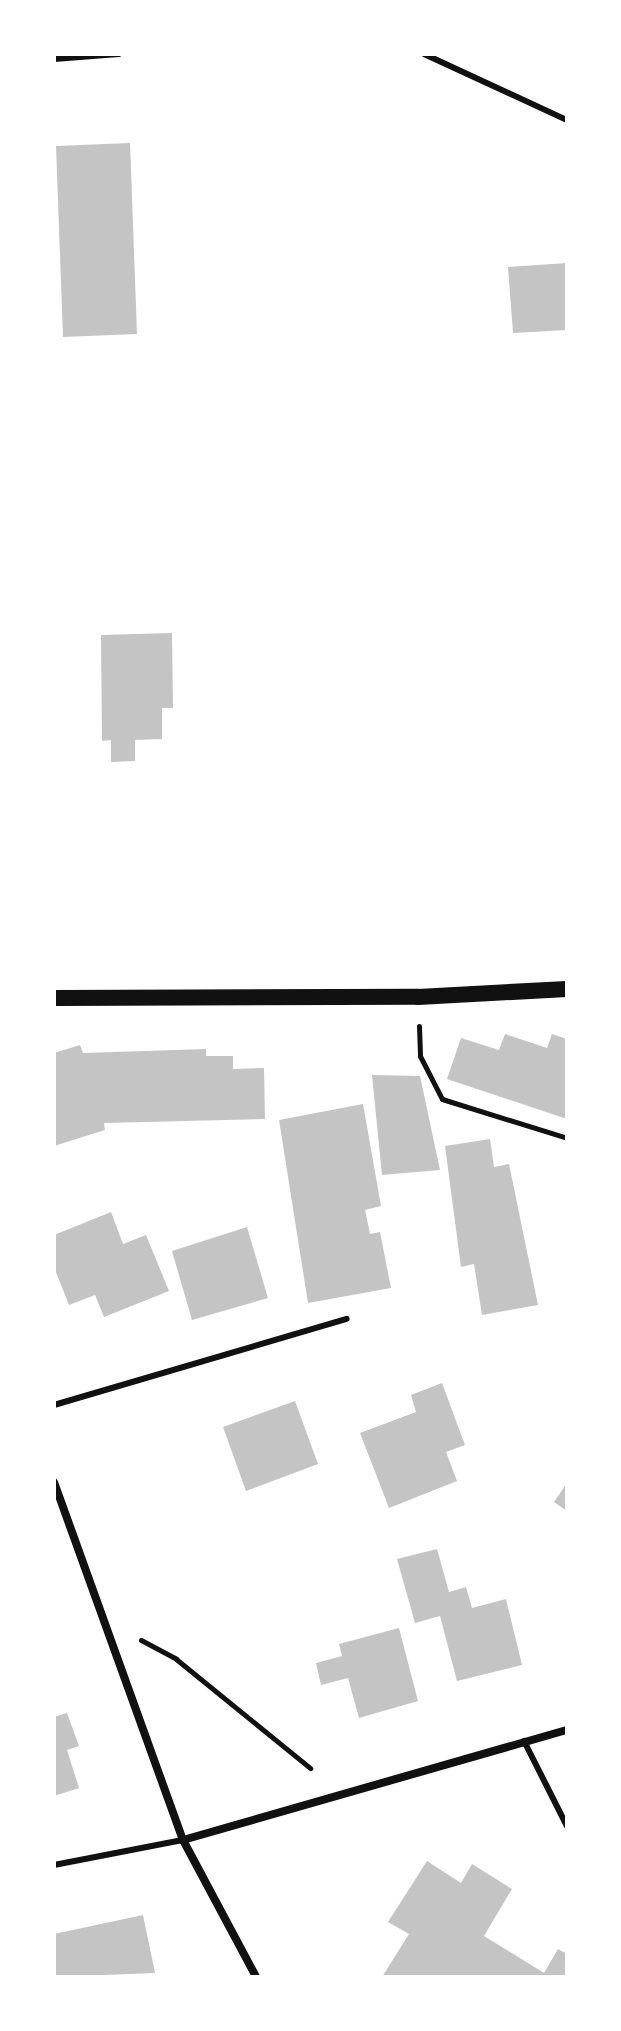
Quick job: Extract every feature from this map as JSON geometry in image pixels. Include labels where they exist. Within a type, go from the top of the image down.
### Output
[{"type":"main road","points":[[54,998],[418,997],[567,989]]},
{"type":"street","points":[[54,1482],[183,1840],[256,1977]]},
{"type":"street","points":[[183,1840],[567,1730]]},
{"type":"lane","points":[[54,59],[119,54]]},
{"type":"lane","points":[[424,54],[567,120]]},
{"type":"lane","points":[[54,1405],[347,1319]]},
{"type":"lane","points":[[524,1741],[567,1826]]},
{"type":"lane","points":[[54,1865],[183,1840]]},
{"type":"path","points":[[418,997],[420,1056],[442,1099],[567,1138]]},
{"type":"path","points":[[140,1639],[198,1676],[310,1768]]},
{"type":"building","points":[[130,143],[137,334],[63,337],[56,146]]},
{"type":"building","points":[[567,263],[567,330],[513,333],[508,267]]},
{"type":"building","points":[[172,633],[173,708],[162,708],[162,739],[135,740],[135,761],[111,762],[111,740],[102,741],[101,635]]},
{"type":"building","points":[[505,1034],[547,1048],[552,1034],[567,1039],[567,1119],[447,1079],[461,1038],[499,1050]]},
{"type":"building","points":[[80,1045],[83,1053],[206,1049],[206,1056],[233,1056],[233,1069],[264,1068],[265,1119],[104,1123],[105,1130],[54,1146],[54,1053]]},
{"type":"building","points":[[372,1075],[420,1076],[440,1170],[382,1175]]},
{"type":"building","points":[[363,1104],[381,1206],[365,1210],[370,1234],[380,1232],[391,1288],[308,1303],[279,1120]]},
{"type":"building","points":[[490,1139],[494,1167],[509,1164],[538,1305],[482,1315],[474,1264],[461,1267],[445,1146]]},
{"type":"building","points":[[111,1212],[123,1244],[146,1235],[169,1291],[104,1317],[95,1295],[69,1305],[54,1267],[54,1235]]},
{"type":"building","points":[[247,1227],[268,1298],[192,1320],[172,1251]]},
{"type":"building","points":[[442,1383],[465,1445],[446,1452],[457,1481],[389,1508],[360,1433],[416,1412],[411,1395]]},
{"type":"building","points":[[295,1401],[318,1464],[246,1491],[223,1427]]},
{"type":"building","points":[[567,1483],[567,1511],[554,1502]]},
{"type":"building","points":[[437,1549],[449,1592],[466,1587],[472,1608],[506,1599],[522,1665],[457,1681],[440,1616],[415,1623],[397,1559]]},
{"type":"building","points":[[399,1628],[418,1701],[359,1718],[348,1678],[321,1685],[316,1663],[342,1656],[339,1644]]},
{"type":"building","points":[[67,1713],[79,1746],[67,1750],[79,1788],[54,1796],[54,1717]]},
{"type":"building","points":[[427,1861],[461,1883],[472,1864],[512,1889],[484,1936],[544,1973],[558,1949],[567,1954],[567,1977],[382,1977],[409,1934],[388,1922]]},
{"type":"building","points":[[143,1915],[155,1973],[54,1977],[54,1934]]}]
